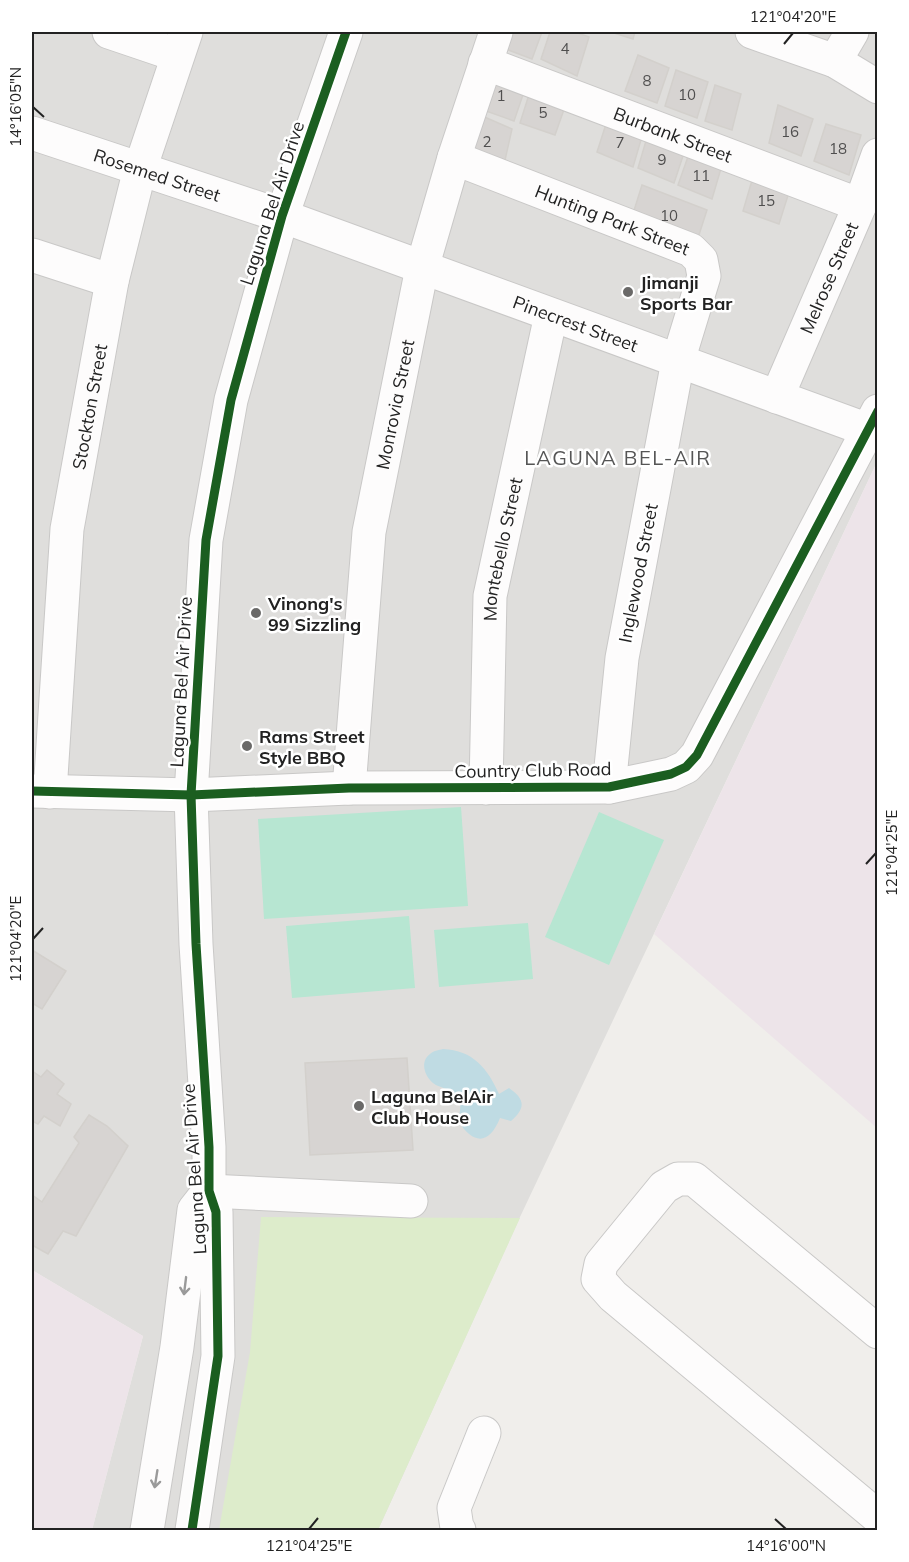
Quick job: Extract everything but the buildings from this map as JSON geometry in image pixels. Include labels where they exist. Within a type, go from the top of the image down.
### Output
[{"type":"street","points":[[109,32],[182,43]]},
{"type":"street","name":"Laguna Bel Air Drive","points":[[192,1530],[218,1356],[216,1212],[208,1191],[209,1147],[196,944],[191,795],[206,540],[231,400],[282,216],[346,32]]},
{"type":"street","name":"Monrovia Street","points":[[349,788],[369,532],[422,268],[454,158],[496,32]]},
{"type":"street","points":[[752,32],[835,61],[878,87]]},
{"type":"street","points":[[835,61],[852,32]]},
{"type":"street","name":"Stockton Street","points":[[41,791],[67,529],[112,281],[140,169],[182,43]]},
{"type":"street","name":"Burbank Street","points":[[485,63],[860,205]]},
{"type":"street","name":"Rosemed Street","points":[[32,133],[282,216]]},
{"type":"street","name":"Melrose Street","points":[[777,397],[860,205],[878,155]]},
{"type":"street","name":"Hunting Park Street","points":[[454,158],[691,250],[701,260],[704,276],[678,361]]},
{"type":"street","name":"Pinecrest Street","points":[[282,216],[777,397],[873,421]]},
{"type":"street","points":[[32,255],[112,281]]},
{"type":"street","name":"Montebello Street","points":[[486,788],[490,596],[551,315]]},
{"type":"street","name":"Inglewood Street","points":[[609,787],[622,658],[678,361]]},
{"type":"street","name":"Country Club Road","points":[[41,791],[191,795],[349,788],[609,787],[671,774],[686,767],[697,755],[873,421]]},
{"type":"street","points":[[878,1332],[694,1179],[678,1179],[664,1187],[601,1264],[598,1279],[613,1296],[878,1517]]},
{"type":"street","points":[[208,1191],[411,1201]]},
{"type":"street","name":"Laguna Bel Air Drive","points":[[147,1530],[177,1347],[194,1210],[208,1191]]},
{"type":"street","points":[[459,1530],[454,1508],[483,1433]]},
{"type":"shaded area","points":[[32,32],[877,32],[877,462],[520,1217],[378,1530],[92,1530],[143,1336],[32,1270]]},
{"type":"shaded area","points":[[877,462],[877,1128],[654,934]]},
{"type":"shaded area","points":[[32,1270],[143,1336],[92,1530],[32,1530]]},
{"type":"green space","points":[[461,807],[468,906],[264,919],[258,819]]},
{"type":"green space","points":[[599,812],[664,840],[609,965],[545,937]]},
{"type":"green space","points":[[409,916],[415,988],[292,998],[286,926]]},
{"type":"green space","points":[[528,923],[533,979],[439,987],[434,930]]},
{"type":"green space","points":[[261,1217],[520,1218],[378,1530],[219,1530],[250,1352]]},
{"type":"water","points":[[443,1049],[463,1053],[478,1062],[490,1077],[499,1094],[509,1088],[514,1092],[522,1104],[516,1116],[511,1121],[500,1118],[491,1133],[481,1139],[475,1138],[464,1129],[458,1121],[460,1107],[458,1097],[450,1090],[433,1083],[425,1073],[424,1064],[427,1057]]},
{"type":"cycle path","points":[[192,1530],[218,1356],[216,1212],[209,1191],[209,1147],[196,944],[191,795],[206,540],[231,400],[282,216],[346,32]]},
{"type":"cycle path","points":[[32,791],[191,795],[349,788],[609,787],[671,774],[686,767],[697,755],[878,411]]},
{"type":"place","name":"Jimanji Sports Bar","points":[[628,292]]},
{"type":"place","name":"Vinong's 99 Sizzling","points":[[256,613]]},
{"type":"place","name":"Rams Street Style BBQ","points":[[247,746]]},
{"type":"place","name":"Laguna BelAir Club House","points":[[359,1106]]},
{"type":"district","name":"LAGUNA BEL-AIR","points":[[618,457]]}]
